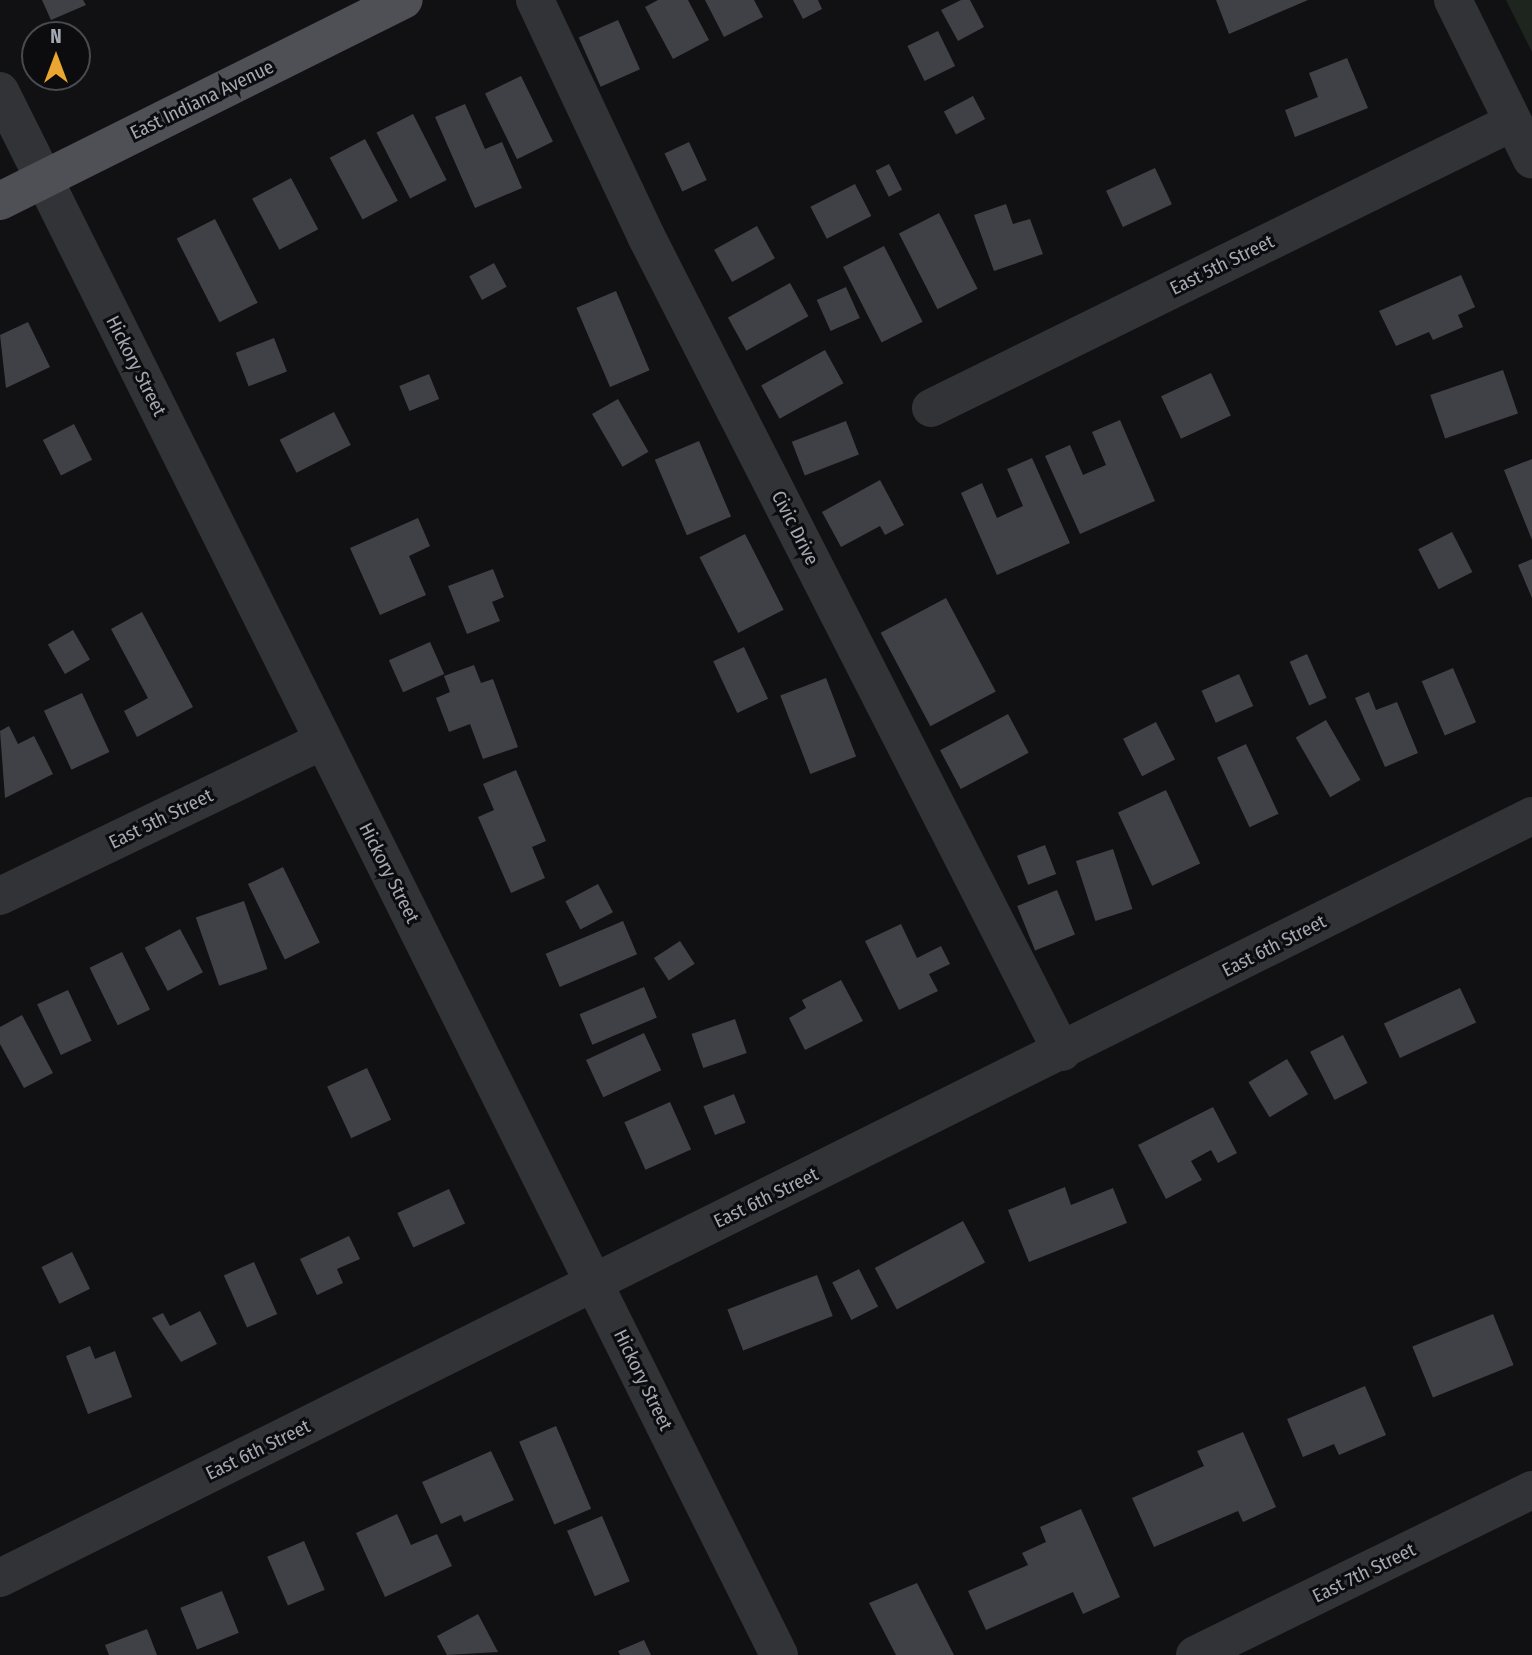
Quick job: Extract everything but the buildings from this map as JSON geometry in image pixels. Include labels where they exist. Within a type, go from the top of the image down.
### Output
[{"type":"main road","name":"East Indiana Avenue","points":[[0,201],[404,0]]},
{"type":"street","name":"Civic Drive","points":[[535,0],[646,236],[1062,1052]]},
{"type":"street","points":[[1452,0],[1532,160]]},
{"type":"street","name":"Hickory Street","points":[[0,91],[779,1655]]},
{"type":"street","name":"East 5th Street","points":[[931,408],[1513,122]]},
{"type":"street","name":"East 5th Street","points":[[0,896],[322,741]]},
{"type":"street","name":"East 6th Street","points":[[0,1578],[1532,816]]},
{"type":"street","name":"East 7th Street","points":[[1195,1655],[1532,1490]]},
{"type":"shaded area","points":[[1506,0],[1532,0],[1532,52]]}]
